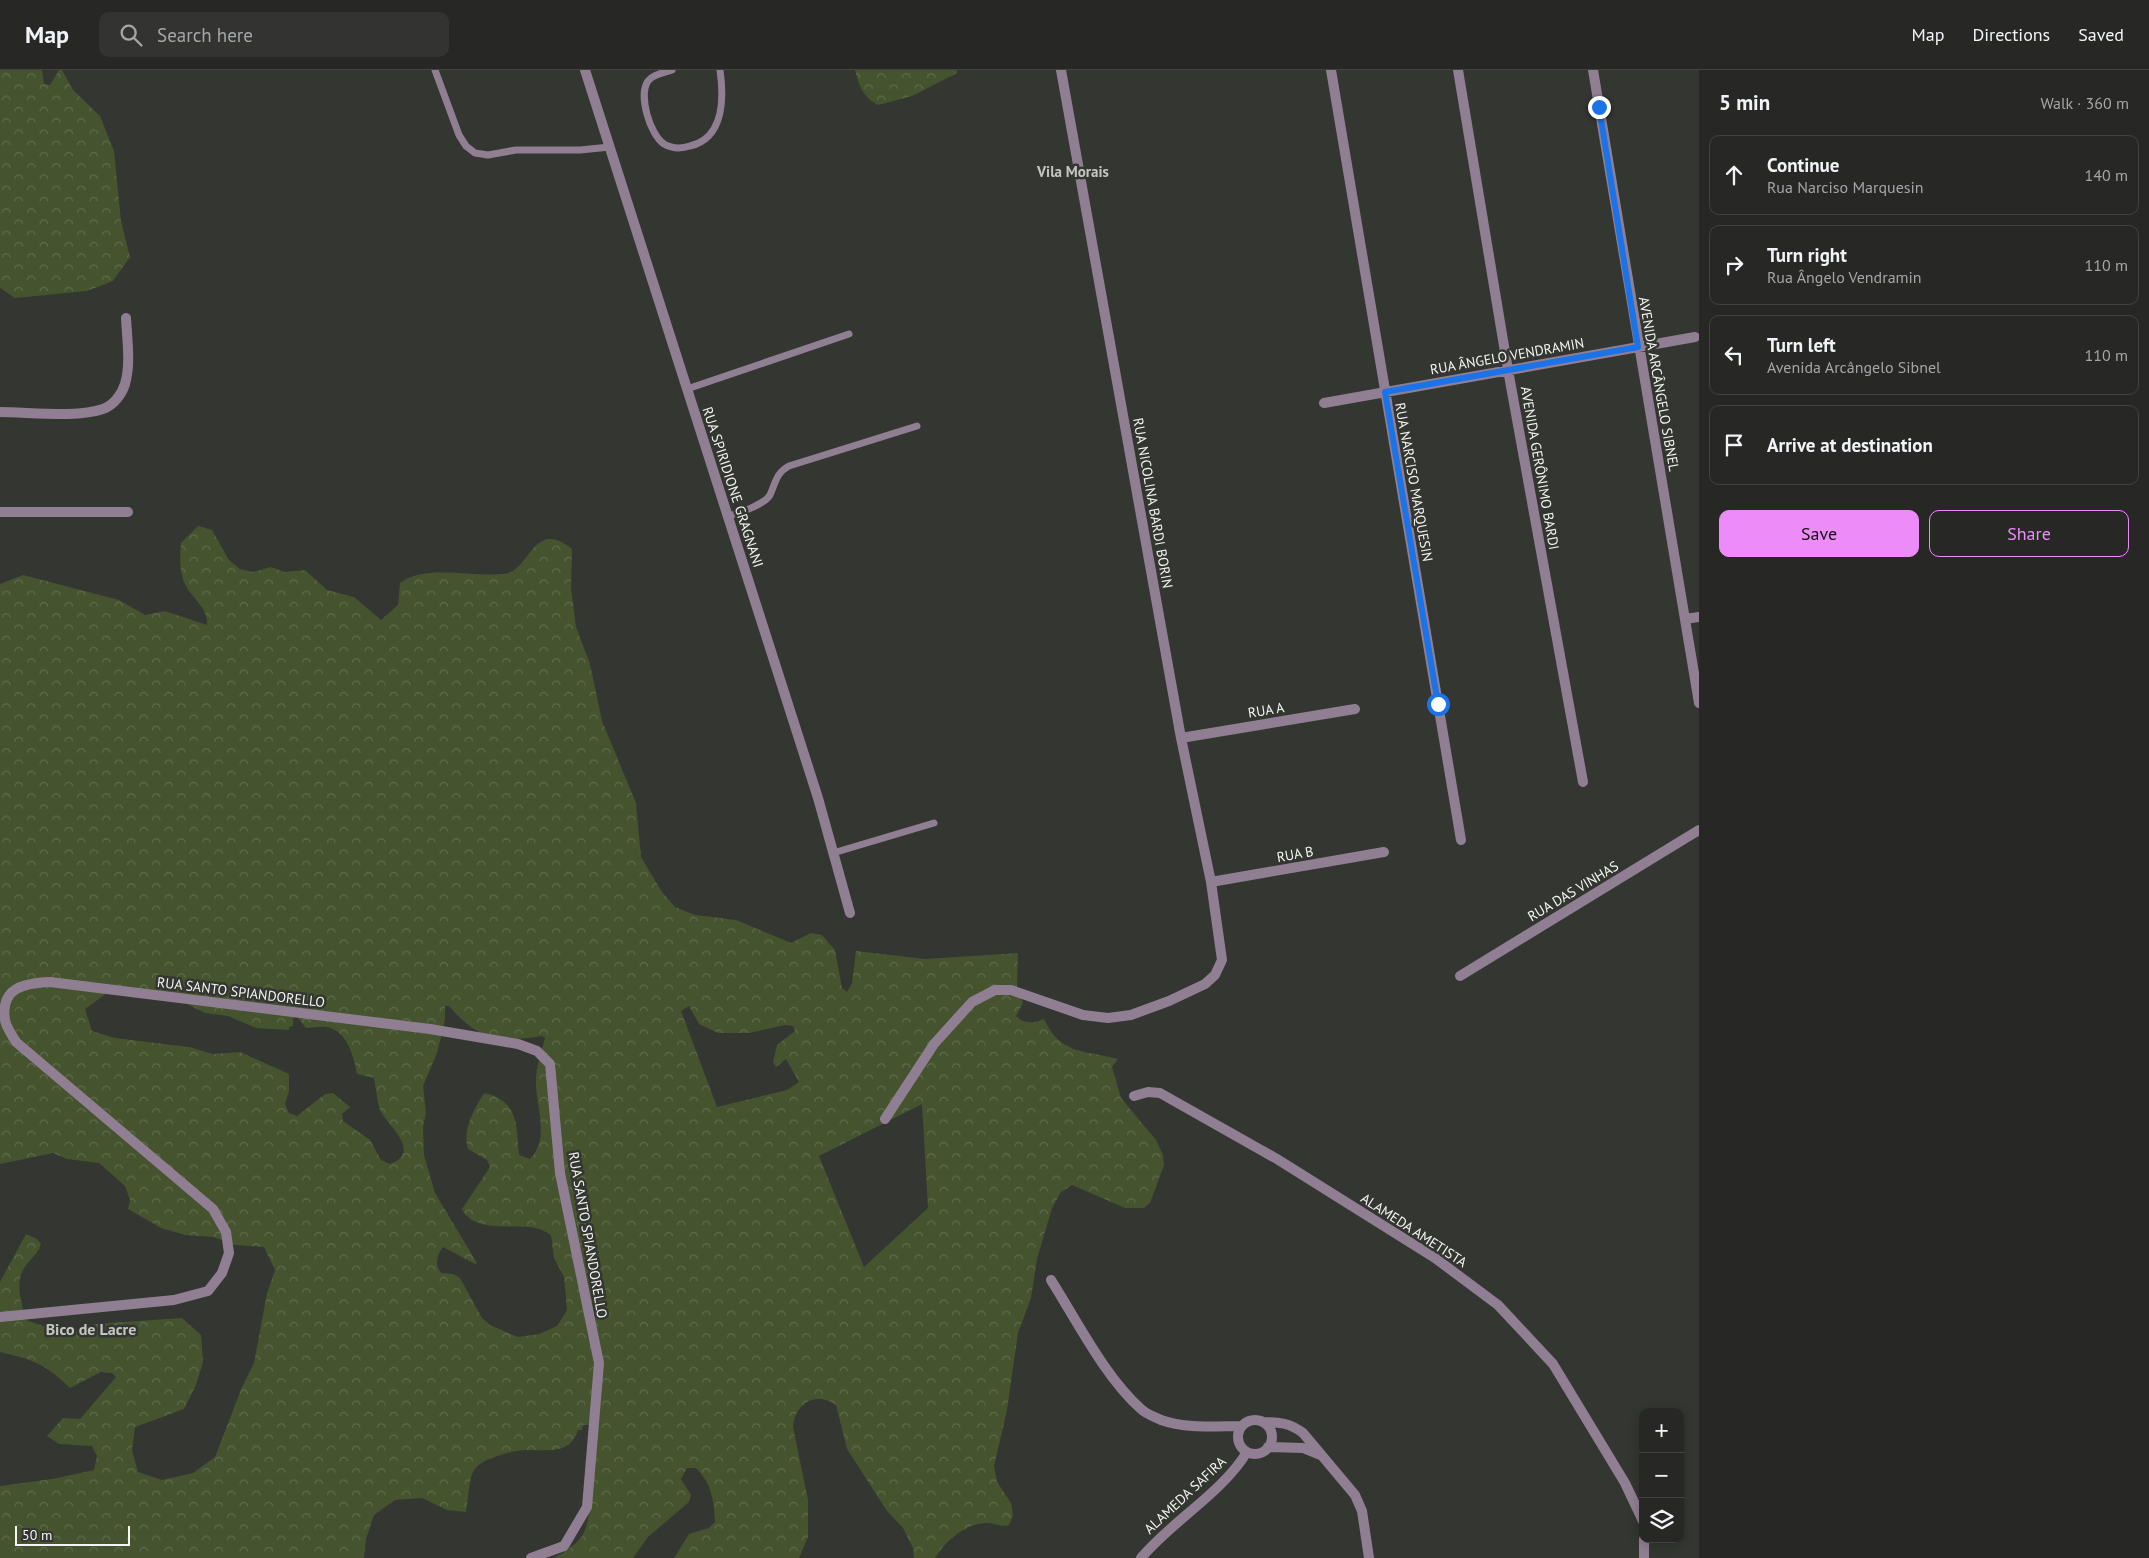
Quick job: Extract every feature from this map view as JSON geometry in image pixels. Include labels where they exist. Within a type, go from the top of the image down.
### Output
[{"type":"street","name":"RUA SPIRIDIONE GRAGNANI","points":[[585,70],[818,798],[850,913]]},
{"type":"street","name":"RUA NICOLINA BARDI BORIN","points":[[885,1119],[934,1044],[972,1002],[996,990],[1011,990],[1083,1015],[1108,1018],[1131,1015],[1169,1001],[1205,984],[1215,975],[1222,960],[1211,882],[1181,738],[1061,70]]},
{"type":"street","name":"RUA NARCISO MARQUESIN","points":[[1331,70],[1461,840]]},
{"type":"street","name":"AVENIDA GERÔNIMO BARDI","points":[[1458,70],[1508,370],[1584,782]]},
{"type":"street","name":"AVENIDA ARCÂNGELO SIBNEL","points":[[1593,70],[1699,703]]},
{"type":"street","points":[[0,412],[86,413],[105,408],[118,399],[125,384],[127,365],[126,318]]},
{"type":"street","name":"RUA ÂNGELO VENDRAMIN","points":[[1324,403],[1695,337]]},
{"type":"street","points":[[0,512],[128,512]]},
{"type":"street","points":[[1685,619],[1699,617]]},
{"type":"street","name":"RUA A","points":[[1181,738],[1355,709]]},
{"type":"street","name":"RUA DAS VINHAS","points":[[1460,976],[1699,830]]},
{"type":"street","name":"RUA B","points":[[1211,882],[1384,852]]},
{"type":"street","name":"RUA SANTO SPIANDORELLO","points":[[0,1317],[174,1300],[208,1291],[222,1273],[229,1253],[226,1232],[213,1209],[16,1042],[5,1022],[4,1004],[12,990],[28,983],[50,982],[430,1029],[518,1044],[537,1051],[550,1064],[560,1173],[599,1363],[587,1507],[564,1546],[531,1558]]},
{"type":"street","name":"ALAMEDA AMETISTA","points":[[1134,1096],[1148,1092],[1160,1093],[1277,1159],[1435,1258],[1498,1305],[1553,1364],[1625,1483],[1639,1513]]},
{"type":"street","points":[[1051,1280],[1100,1360],[1142,1411],[1163,1420],[1204,1427],[1242,1426],[1252,1420],[1280,1422],[1293,1426],[1303,1433],[1355,1495],[1362,1512],[1369,1558]]},
{"type":"street","points":[[1242,1426],[1239,1432],[1239,1443],[1247,1452],[1258,1454],[1268,1447],[1272,1436],[1268,1426],[1263,1422]]},
{"type":"street","points":[[1268,1447],[1303,1448],[1320,1455]]},
{"type":"street","name":"ALAMEDA SAFIRA","points":[[1141,1558],[1218,1486],[1247,1452]]},
{"type":"street","points":[[1644,1543],[1644,1558]]},
{"type":"lane","points":[[435,70],[459,135],[466,146],[475,153],[488,155],[516,150],[580,150],[610,147]]},
{"type":"lane","points":[[672,70],[656,75],[648,80],[644,90],[645,104],[652,129],[662,142],[670,147],[686,148],[705,140],[714,129],[722,109],[724,92],[720,70]]},
{"type":"lane","points":[[687,389],[849,334]]},
{"type":"lane","points":[[728,516],[765,500],[770,495],[778,474],[789,466],[917,426]]},
{"type":"lane","points":[[833,853],[934,823]]},
{"type":"green space","points":[[0,70],[42,70],[44,84],[50,85],[59,70],[62,70],[73,90],[100,116],[114,151],[121,221],[130,257],[113,281],[87,291],[15,298],[0,288]]},
{"type":"green space","points":[[855,70],[957,70],[957,73],[912,96],[878,105],[862,91]]},
{"type":"green space","points":[[198,526],[212,530],[229,560],[240,569],[253,572],[271,567],[285,572],[305,570],[327,590],[354,597],[381,620],[398,605],[400,583],[410,577],[449,572],[503,574],[512,571],[520,565],[540,542],[548,539],[559,541],[572,549],[571,588],[576,627],[590,664],[602,721],[636,803],[641,857],[662,892],[675,907],[695,915],[736,920],[791,943],[811,933],[822,935],[835,950],[842,988],[847,992],[852,983],[856,951],[925,959],[1018,953],[1017,987],[1023,1003],[1016,1016],[1023,1021],[1030,1022],[1044,1019],[1050,1031],[1066,1045],[1084,1052],[1118,1059],[1112,1067],[1121,1098],[1156,1140],[1163,1155],[1164,1165],[1150,1203],[1144,1208],[1125,1208],[1072,1185],[1061,1192],[1052,1208],[1037,1259],[1031,1298],[1018,1333],[1007,1410],[994,1466],[997,1482],[1011,1503],[1013,1515],[1009,1525],[1003,1526],[986,1523],[970,1526],[956,1534],[935,1558],[914,1558],[913,1548],[903,1528],[887,1511],[847,1449],[836,1405],[821,1399],[814,1399],[802,1406],[798,1411],[793,1427],[808,1500],[808,1537],[799,1558],[674,1558],[689,1534],[709,1528],[715,1522],[713,1500],[706,1480],[696,1468],[687,1468],[681,1479],[691,1495],[689,1502],[648,1537],[633,1558],[554,1558],[579,1540],[586,1527],[589,1514],[591,1499],[591,1425],[583,1425],[582,1430],[578,1430],[574,1438],[564,1447],[550,1450],[513,1452],[483,1462],[474,1470],[466,1512],[447,1510],[422,1498],[395,1500],[374,1515],[366,1539],[364,1558],[0,1558],[0,1486],[52,1479],[94,1470],[97,1456],[92,1446],[59,1444],[47,1436],[63,1418],[80,1419],[116,1377],[112,1373],[101,1372],[70,1388],[53,1373],[38,1364],[22,1357],[0,1352],[0,1282],[26,1234],[37,1239],[41,1244],[38,1251],[25,1266],[21,1276],[19,1288],[26,1320],[49,1328],[73,1330],[95,1324],[182,1318],[201,1335],[203,1362],[196,1385],[184,1409],[135,1427],[132,1450],[138,1472],[162,1480],[193,1473],[215,1457],[242,1387],[254,1363],[267,1293],[275,1270],[264,1247],[236,1245],[213,1237],[185,1235],[161,1228],[128,1209],[130,1200],[125,1186],[99,1163],[67,1159],[53,1153],[0,1164],[0,584],[23,575],[119,600],[145,615],[165,611],[207,625],[205,613],[182,577],[180,563],[181,543]],"holes":[[[107,993],[181,1001],[205,1013],[228,1016],[256,1028],[289,1030],[289,1027],[293,1026],[293,1018],[297,1017],[306,1028],[324,1027],[333,1029],[339,1033],[348,1045],[357,1074],[374,1078],[380,1110],[400,1138],[403,1153],[399,1159],[390,1164],[381,1160],[370,1140],[343,1121],[342,1114],[350,1107],[333,1093],[325,1094],[297,1116],[289,1113],[285,1104],[289,1091],[289,1074],[240,1052],[213,1054],[189,1047],[115,1038],[92,1031],[85,1009]],[[445,1006],[449,1006],[470,1026],[490,1036],[501,1039],[542,1036],[545,1038],[536,1075],[541,1131],[540,1141],[536,1150],[530,1159],[519,1155],[514,1115],[504,1102],[484,1093],[470,1120],[467,1142],[468,1149],[487,1160],[490,1167],[462,1209],[467,1217],[484,1225],[536,1228],[551,1235],[554,1258],[564,1277],[567,1310],[557,1326],[539,1334],[518,1337],[490,1325],[482,1318],[460,1278],[453,1274],[441,1273],[439,1270],[438,1256],[443,1247],[475,1264],[477,1263],[435,1193],[424,1155],[423,1127],[426,1113],[423,1086],[437,1053],[445,1020]],[[689,1006],[699,1024],[718,1033],[749,1033],[785,1025],[793,1026],[795,1031],[777,1045],[773,1062],[776,1067],[786,1059],[799,1082],[787,1090],[717,1107],[681,1011]],[[922,1104],[928,1208],[864,1267],[819,1156]]]},
{"type":"district","name":"Vila Morais","points":[[1073,172]]},
{"type":"district","name":"Bico de Lacre","points":[[91,1329]]},
{"type":"route","points":[[1438,704],[1385,392],[1638,347],[1599,107]]}]
